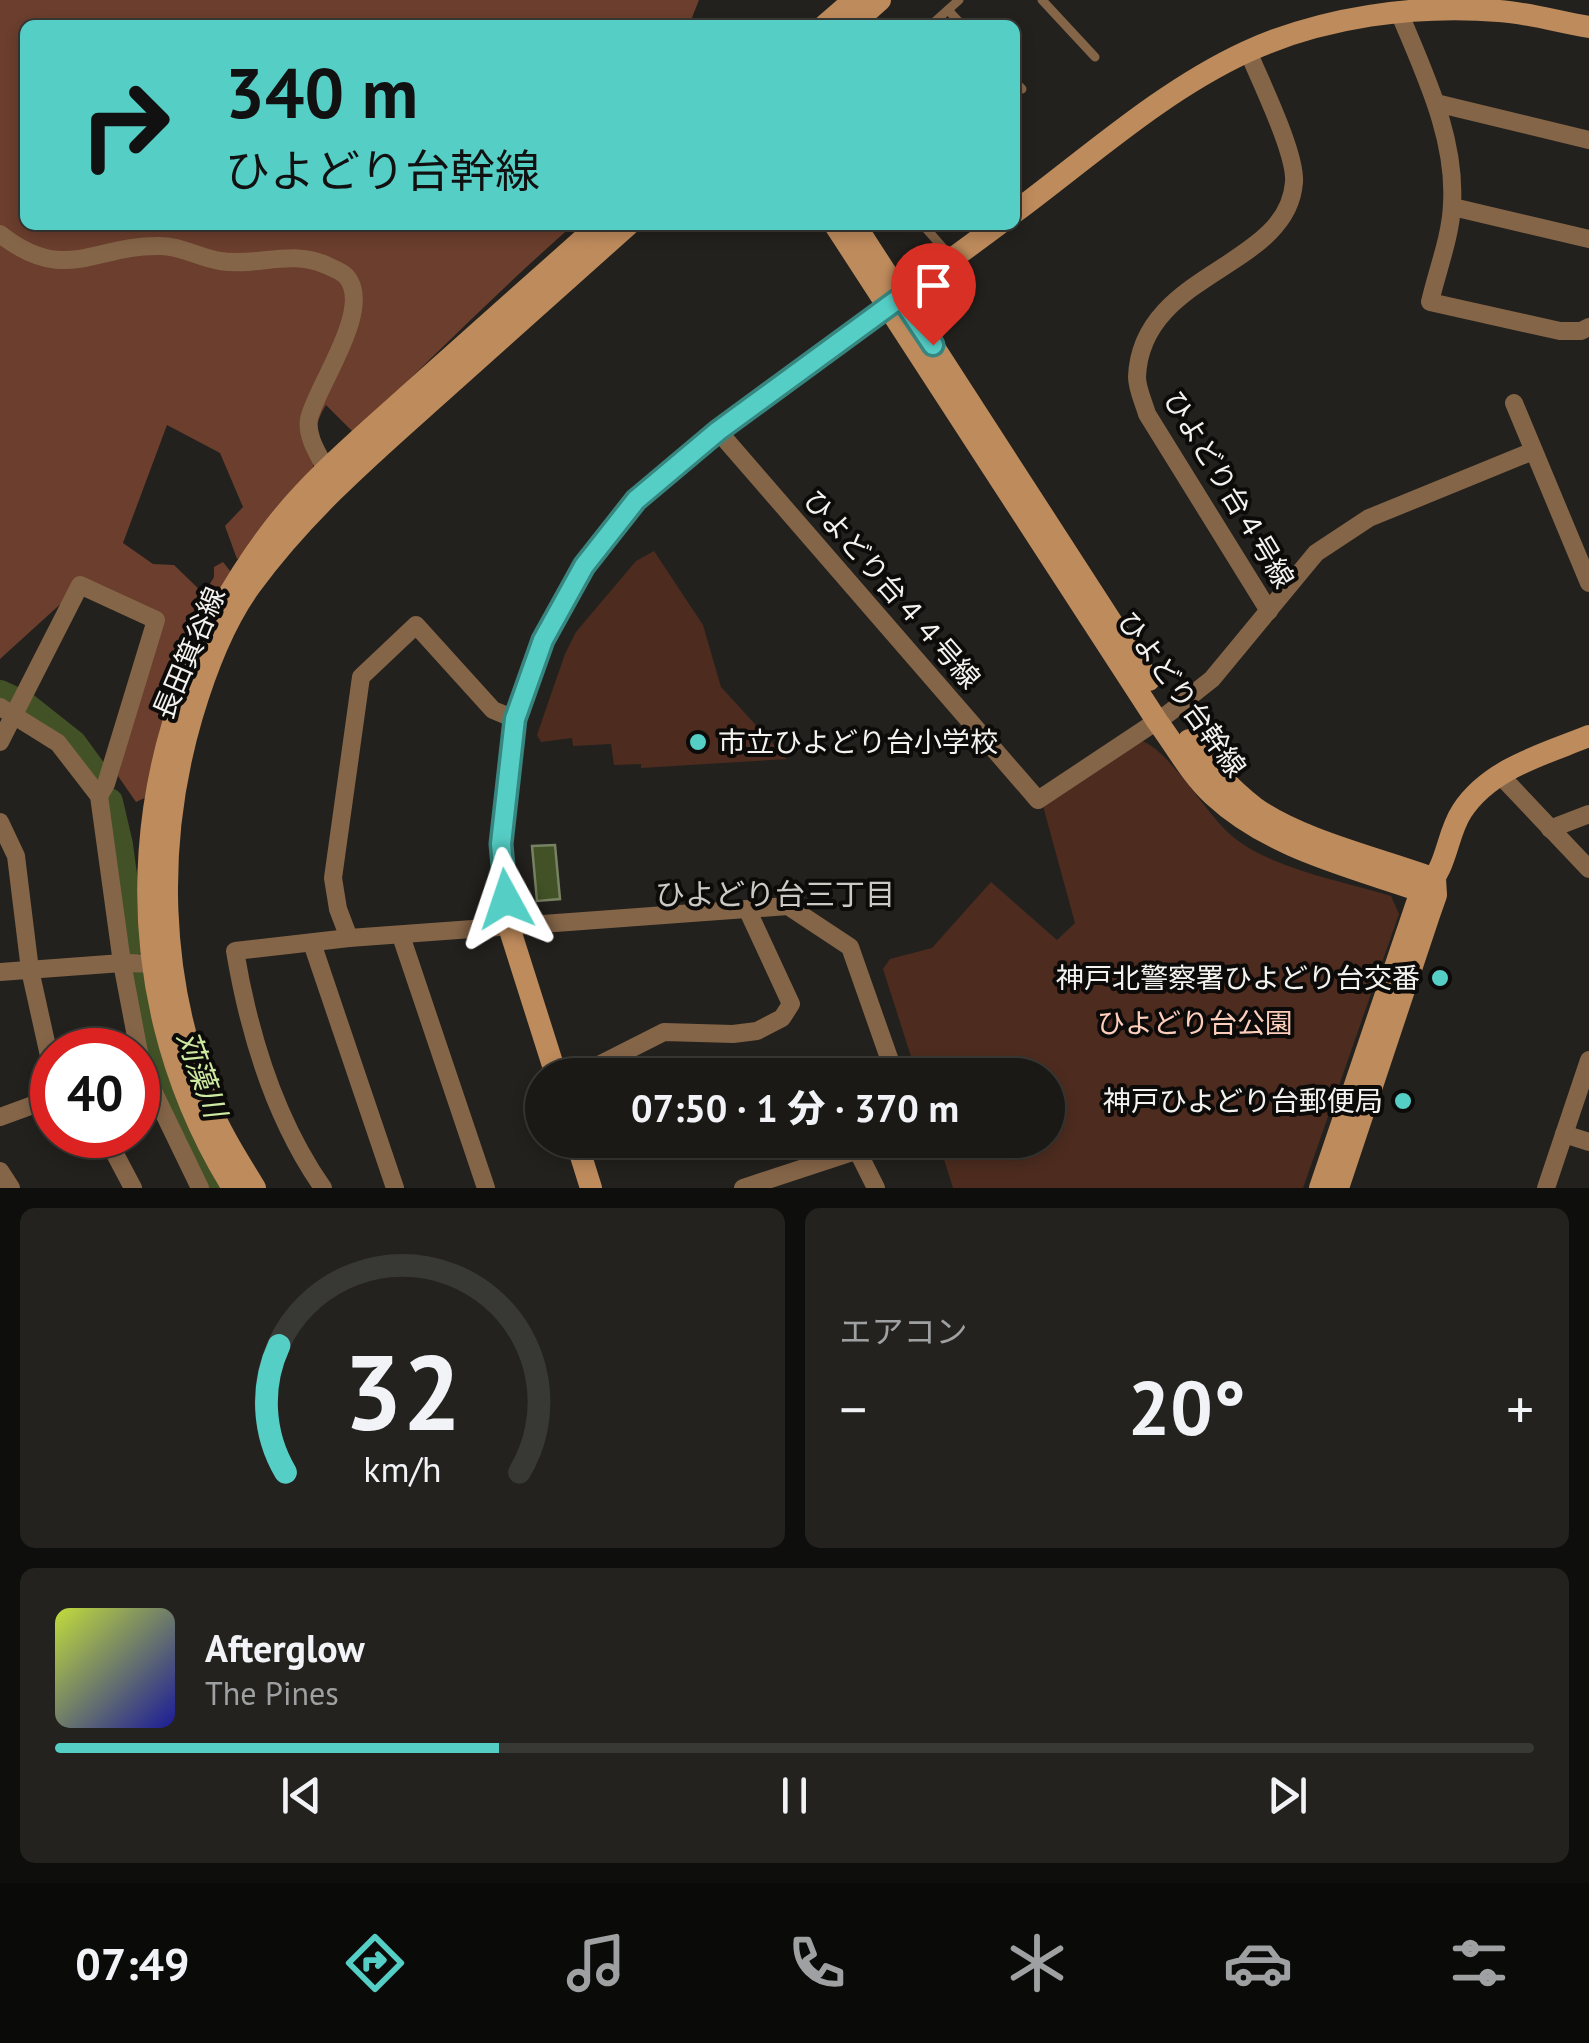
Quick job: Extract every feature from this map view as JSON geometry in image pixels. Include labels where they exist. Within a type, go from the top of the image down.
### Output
[{"type":"street","points":[[832,20],[854,0]]},
{"type":"street","points":[[858,20],[880,0]]},
{"type":"street","points":[[1020,208],[1184,86],[1248,51],[1349,18],[1405,8],[1499,11],[1589,27]]},
{"type":"street","points":[[1405,8],[1452,162],[1452,207],[1430,302],[1560,331],[1589,327]]},
{"type":"street","name":"ひよどり台４号線","points":[[1248,51],[1288,150],[1295,179],[1288,210],[1268,235],[1164,309],[1146,340],[1136,380],[1148,414],[1269,611]]},
{"type":"street","points":[[1436,104],[1589,140]]},
{"type":"street","points":[[1452,207],[1589,240]]},
{"type":"street","name":"長田箕谷線","points":[[233,1188],[192,1109],[174,1061],[148,854],[163,751],[184,684],[210,626],[238,580],[273,528],[326,469],[593,230]]},
{"type":"street","name":"長田箕谷線","points":[[255,1188],[203,1089],[162,964],[167,856],[180,756],[200,689],[248,588],[333,488],[622,230]]},
{"type":"street","name":"ひよどり台幹線","points":[[839,230],[895,301]]},
{"type":"street","name":"ひよどり台幹線","points":[[858,230],[895,301],[1163,717],[1222,780],[1256,809],[1430,888]]},
{"type":"street","points":[[551,1058],[509,927],[501,844],[515,719],[543,640],[584,566],[636,500],[718,431],[991,230]]},
{"type":"street","points":[[0,234],[29,252],[58,261],[74,262],[141,246],[166,246],[219,261],[308,257],[344,274],[352,287],[350,322],[335,367],[309,420],[316,450],[326,469]]},
{"type":"street","points":[[1514,402],[1589,583]]},
{"type":"street","name":"ひよどり台４４号線","points":[[718,431],[1038,800],[1163,717]]},
{"type":"street","points":[[1163,717],[1212,679],[1316,553],[1369,518],[1533,451]]},
{"type":"street","points":[[0,742],[6,710],[80,585],[156,620],[99,796]]},
{"type":"street","points":[[349,938],[338,910],[333,878],[361,677],[416,624],[493,710],[515,719]]},
{"type":"street","points":[[6,710],[58,743],[99,796],[133,1028]]},
{"type":"street","points":[[1320,1188],[1461,813],[1500,775],[1589,736]]},
{"type":"street","points":[[1500,775],[1589,869]]},
{"type":"street","points":[[1550,830],[1589,814]]},
{"type":"street","points":[[0,822],[16,856],[30,970],[43,1028]]},
{"type":"street","points":[[1338,1188],[1430,888]]},
{"type":"street","points":[[322,1188],[276,1100],[253,1040],[235,951],[349,938],[788,906],[850,946],[889,1058]]},
{"type":"street","points":[[613,1058],[664,1032],[733,1034],[757,1031],[782,1018],[792,1004],[746,909]]},
{"type":"street","points":[[401,936],[486,1188]]},
{"type":"street","points":[[312,942],[395,1188]]},
{"type":"street","points":[[0,972],[162,964]]},
{"type":"street","points":[[1546,1188],[1589,1060]]},
{"type":"street","points":[[0,1116],[30,1106]]},
{"type":"street","points":[[160,1109],[200,1188]]},
{"type":"street","points":[[1564,1134],[1589,1142]]},
{"type":"street","points":[[117,1158],[133,1188]]},
{"type":"street","points":[[582,1158],[591,1188]]},
{"type":"street","points":[[743,1188],[833,1158]]},
{"type":"street","points":[[861,1158],[876,1188]]},
{"type":"street","points":[[0,1170],[11,1188]]},
{"type":"lane","points":[[937,20],[959,0]]},
{"type":"lane","points":[[1042,0],[1095,57]]},
{"type":"lane","points":[[948,10],[957,20]]},
{"type":"lane","points":[[927,230],[952,259]]},
{"type":"green space","points":[[654,551],[703,625],[721,687],[787,759],[641,768],[641,764],[614,765],[611,744],[573,746],[572,738],[541,742],[537,735],[576,632],[636,561]]},
{"type":"green space","name":"ひよどり台公園","points":[[1142,741],[1176,769],[1222,826],[1248,847],[1287,866],[1391,896],[1399,914],[1303,1188],[953,1188],[944,1158],[1065,1158],[1065,1058],[912,1058],[883,969],[890,959],[932,948],[991,882],[1057,940],[1075,923],[1043,806]]},
{"type":"shaded area","points":[[0,0],[699,0],[691,20],[20,20],[20,230],[568,230],[354,433],[326,405],[316,430],[315,458],[309,475],[279,516],[237,559],[225,526],[243,507],[220,453],[167,425],[123,543],[153,564],[174,565],[204,594],[214,577],[214,567],[223,562],[231,572],[201,625],[160,730],[149,796],[136,802],[118,776],[160,615],[83,578],[66,599],[0,659]]},
{"type":"shaded area","points":[[555,845],[560,899],[537,901],[532,846]]},
{"type":"waterway","name":"苅藻川","points":[[0,694],[11,699]]},
{"type":"waterway","name":"苅藻川","points":[[25,706],[73,744],[97,777]]},
{"type":"waterway","name":"苅藻川","points":[[109,802],[132,942]]},
{"type":"waterway","name":"苅藻川","points":[[137,979],[164,1088],[185,1140],[213,1188]]},
{"type":"place","name":"市立ひよどり台小学校","points":[[698,742]]},
{"type":"place","name":"神戸北警察署ひよどり台交番","points":[[1440,978]]},
{"type":"place","name":"神戸ひよどり台郵便局","points":[[1403,1101]]},
{"type":"district","name":"ひよどり台三丁目","points":[[775,895]]},
{"type":"route","points":[[506,899],[501,844],[515,719],[543,640],[584,566],[636,500],[718,431],[901,297],[933,345]]}]
